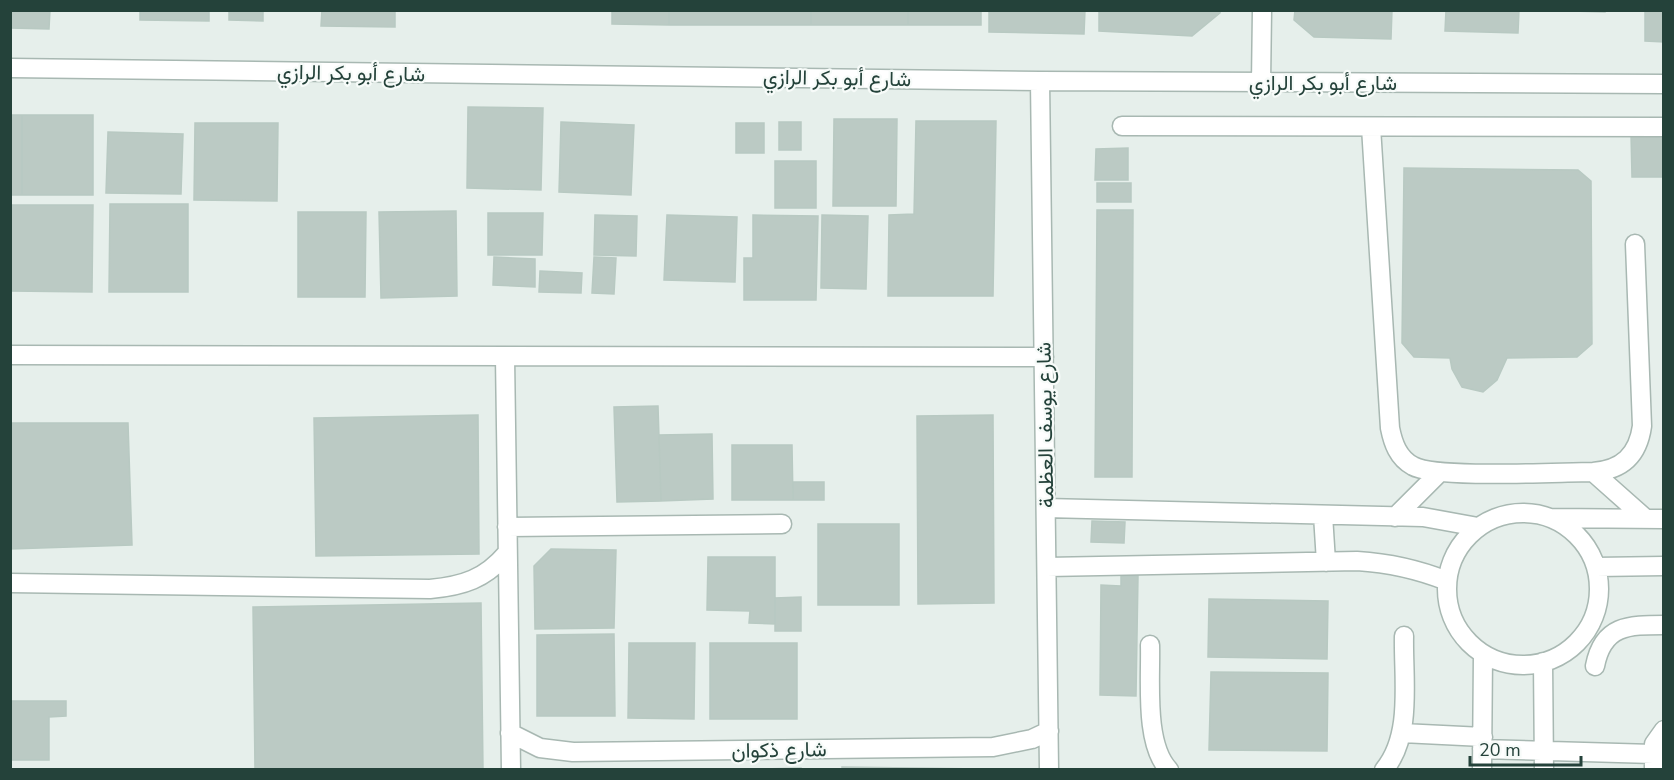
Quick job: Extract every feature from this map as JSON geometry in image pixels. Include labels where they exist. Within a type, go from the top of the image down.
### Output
[{"type":"street","points":[[1261,83],[1262,10]]},
{"type":"street","name":"شارع أبو بكر الرازي","points":[[10,68],[1040,81],[1664,84]]},
{"type":"street","name":"شارع يوسف العظمة","points":[[1040,81],[1049,770]]},
{"type":"street","points":[[1122,126],[1664,127]]},
{"type":"street","points":[[1371,127],[1391,435],[1400,456],[1412,466],[1425,471],[1440,472],[1593,472],[1608,471],[1622,465],[1640,441],[1642,426],[1635,244]]},
{"type":"street","points":[[10,355],[1044,357]]},
{"type":"street","points":[[505,357],[511,770]]},
{"type":"street","points":[[1395,516],[1440,472]]},
{"type":"street","points":[[1593,472],[1655,519]]},
{"type":"street","points":[[1046,508],[1395,516],[1433,518],[1478,527]]},
{"type":"street","points":[[1550,518],[1576,534],[1585,545],[1596,567],[1599,595],[1593,618],[1581,638],[1564,653],[1543,662],[1522,665],[1502,662],[1484,654],[1467,640],[1454,623],[1448,603],[1447,582],[1452,561],[1463,542],[1478,527],[1501,516],[1526,513],[1550,518],[1655,519]]},
{"type":"street","points":[[1323,515],[1326,562]]},
{"type":"street","points":[[507,527],[782,524]]},
{"type":"street","points":[[10,583],[430,589],[464,585],[481,578],[507,554]]},
{"type":"street","points":[[1047,567],[1388,563],[1419,570],[1447,582]]},
{"type":"street","points":[[1596,567],[1664,566]]},
{"type":"street","points":[[1595,666],[1601,647],[1615,631],[1627,626],[1664,625]]},
{"type":"street","points":[[1384,770],[1397,753],[1402,733],[1404,636]]},
{"type":"street","points":[[1150,645],[1154,744],[1162,763],[1169,770]]},
{"type":"street","points":[[1482,770],[1484,654]]},
{"type":"street","points":[[1543,662],[1544,770]]},
{"type":"street","points":[[1402,733],[1653,762],[1657,736],[1664,730]]},
{"type":"street","name":"شارع ذكوان","points":[[510,733],[540,748],[573,753],[993,747],[1032,739],[1049,731]]},
{"type":"building","points":[[10,10],[50,10],[49,29],[10,28]]},
{"type":"building","points":[[140,10],[209,10],[209,21],[140,20]]},
{"type":"building","points":[[229,10],[300,10],[263,11],[263,21],[229,20]]},
{"type":"building","points":[[322,10],[395,10],[395,27],[321,26]]},
{"type":"building","points":[[612,10],[669,10],[669,25],[612,24]]},
{"type":"building","points":[[669,10],[811,10],[811,25],[669,25]]},
{"type":"building","points":[[811,10],[908,10],[908,25],[811,25]]},
{"type":"building","points":[[908,10],[981,10],[981,25],[908,25]]},
{"type":"building","points":[[989,10],[1085,10],[1084,34],[989,32]]},
{"type":"building","points":[[1099,10],[1220,10],[1220,13],[1192,36],[1099,31]]},
{"type":"building","points":[[1295,10],[1392,10],[1391,39],[1314,37],[1294,20]]},
{"type":"building","points":[[1446,10],[1519,10],[1518,33],[1445,31]]},
{"type":"building","points":[[1538,10],[1605,10],[1605,12]]},
{"type":"building","points":[[1645,10],[1664,10],[1664,42],[1645,41]]},
{"type":"building","points":[[468,107],[543,108],[541,190],[467,188]]},
{"type":"building","points":[[10,115],[22,115],[22,195],[10,195]]},
{"type":"building","points":[[22,115],[93,115],[93,195],[22,195]]},
{"type":"building","points":[[834,119],[897,119],[896,206],[833,206]]},
{"type":"building","points":[[916,121],[996,121],[993,296],[888,296],[889,215],[914,214]]},
{"type":"building","points":[[561,122],[634,125],[631,195],[559,192]]},
{"type":"building","points":[[779,122],[801,122],[801,150],[779,150]]},
{"type":"building","points":[[195,123],[278,123],[277,201],[194,200]]},
{"type":"building","points":[[736,123],[764,123],[764,153],[736,153]]},
{"type":"building","points":[[108,132],[183,134],[181,194],[106,193]]},
{"type":"building","points":[[1631,134],[1664,134],[1664,177],[1632,177]]},
{"type":"building","points":[[1128,148],[1128,180],[1095,180],[1096,149]]},
{"type":"building","points":[[775,161],[816,161],[816,208],[775,208]]},
{"type":"building","points":[[1404,168],[1578,170],[1591,181],[1592,344],[1577,357],[1507,358],[1497,380],[1483,392],[1462,387],[1452,369],[1450,358],[1414,357],[1402,343]]},
{"type":"building","points":[[1097,183],[1131,183],[1131,202],[1097,202]]},
{"type":"building","points":[[110,204],[188,204],[188,292],[109,292]]},
{"type":"building","points":[[10,205],[93,205],[92,292],[10,291]]},
{"type":"building","points":[[1097,210],[1133,210],[1132,477],[1095,477]]},
{"type":"building","points":[[456,211],[457,296],[381,298],[379,212]]},
{"type":"building","points":[[298,212],[366,212],[365,297],[298,297]]},
{"type":"building","points":[[488,213],[543,213],[542,255],[488,255]]},
{"type":"building","points":[[595,215],[637,216],[636,256],[594,255]]},
{"type":"building","points":[[667,215],[737,217],[735,282],[664,280]]},
{"type":"building","points":[[753,215],[818,216],[816,300],[744,300],[744,258],[753,258]]},
{"type":"building","points":[[822,215],[868,216],[866,289],[821,288]]},
{"type":"building","points":[[494,257],[535,259],[535,287],[493,285]]},
{"type":"building","points":[[594,257],[616,258],[614,294],[592,293]]},
{"type":"building","points":[[540,271],[582,273],[581,293],[539,292]]},
{"type":"building","points":[[658,406],[661,501],[617,502],[614,407]]},
{"type":"building","points":[[478,415],[479,554],[316,556],[314,418]]},
{"type":"building","points":[[993,415],[994,603],[918,604],[917,416]]},
{"type":"building","points":[[10,423],[128,423],[132,545],[10,549]]},
{"type":"building","points":[[712,434],[713,499],[661,501],[659,435]]},
{"type":"building","points":[[732,445],[792,445],[793,500],[732,500]]},
{"type":"building","points":[[793,482],[824,482],[824,500],[793,500]]},
{"type":"building","points":[[1092,521],[1125,522],[1124,543],[1091,542]]},
{"type":"building","points":[[818,524],[899,524],[899,605],[818,605]]},
{"type":"building","points":[[551,549],[616,550],[614,628],[535,629],[534,566]]},
{"type":"building","points":[[708,557],[775,557],[775,624],[749,623],[750,611],[707,610]]},
{"type":"building","points":[[1121,576],[1138,576],[1136,696],[1100,695],[1101,585],[1121,586]]},
{"type":"building","points":[[801,597],[801,631],[775,631],[775,598]]},
{"type":"building","points":[[1209,599],[1328,601],[1327,659],[1208,657]]},
{"type":"building","points":[[481,603],[483,770],[255,770],[253,607]]},
{"type":"building","points":[[614,634],[615,716],[537,716],[537,635]]},
{"type":"building","points":[[629,643],[695,643],[694,719],[628,718]]},
{"type":"building","points":[[710,643],[797,643],[797,719],[710,719]]},
{"type":"building","points":[[1211,672],[1328,673],[1327,751],[1209,750]]},
{"type":"building","points":[[10,701],[66,701],[66,716],[49,717],[49,760],[10,760]]},
{"type":"building","points":[[842,767],[981,769],[981,770],[842,770]]},
{"type":"building","points":[[801,768],[801,770],[729,770]]}]
